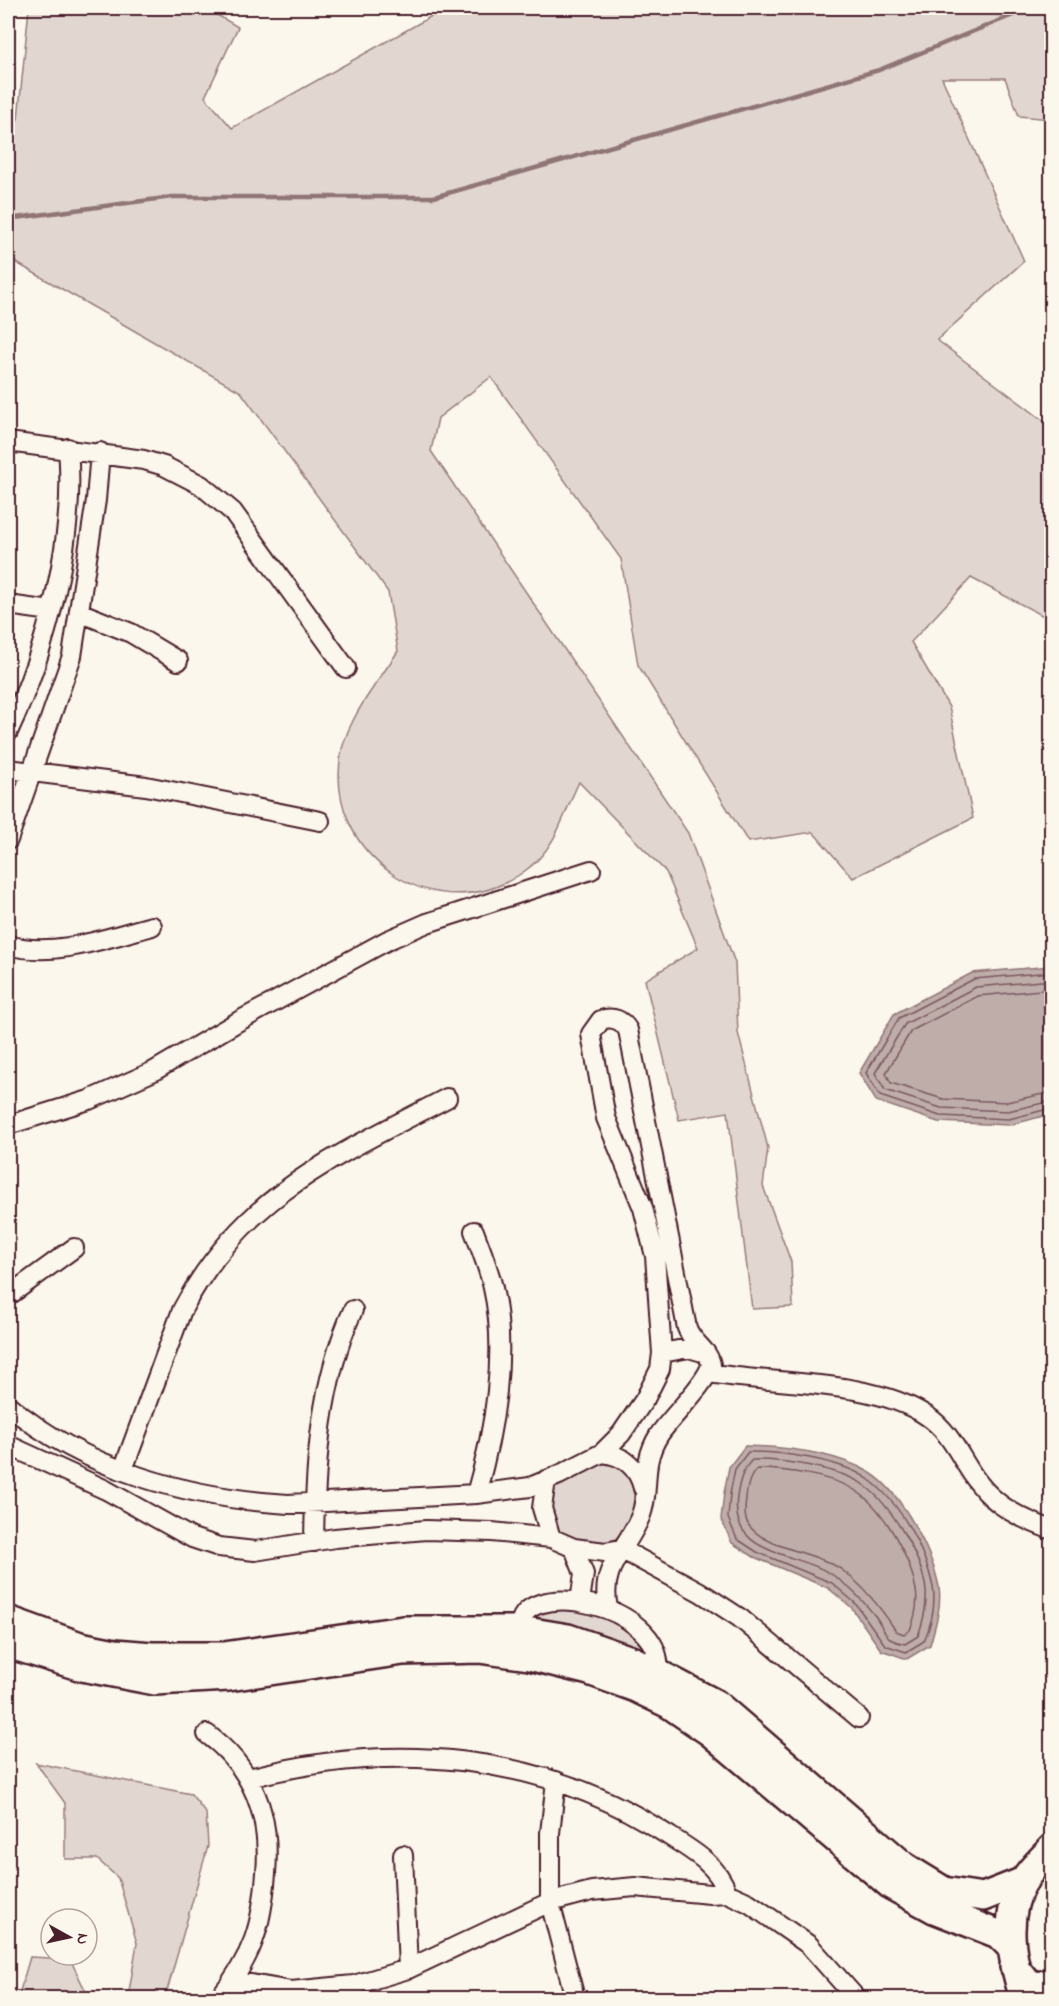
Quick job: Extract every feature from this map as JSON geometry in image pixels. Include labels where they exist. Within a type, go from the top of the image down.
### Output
[{"type":"street","points":[[8,442],[100,452],[164,466],[201,485],[218,498],[247,528],[346,668]]},
{"type":"street","points":[[8,732],[51,611],[62,557],[70,475],[68,448]]},
{"type":"street","points":[[8,840],[72,656],[100,452]]},
{"type":"street","points":[[8,605],[51,611]]},
{"type":"street","points":[[79,612],[131,633],[178,661]]},
{"type":"street","points":[[8,769],[32,770],[193,794],[320,821]]},
{"type":"street","points":[[8,1125],[89,1100],[145,1076],[239,1021],[388,940],[427,923],[591,870]]},
{"type":"street","points":[[8,945],[35,948],[79,946],[152,926]]},
{"type":"street","points":[[8,1405],[39,1429],[99,1461],[163,1485],[225,1498],[288,1504],[510,1491],[546,1480],[602,1453],[621,1434],[645,1399],[660,1369],[662,1353],[658,1281],[650,1232],[606,1118],[591,1034],[596,1023],[607,1018],[620,1020],[628,1030],[687,1328],[690,1336],[710,1359],[709,1372],[658,1437],[647,1460],[642,1513],[609,1570],[606,1581],[608,1608]]},
{"type":"street","points":[[123,1470],[182,1310],[194,1287],[228,1242],[264,1205],[306,1174],[447,1098]]},
{"type":"street","points":[[474,1231],[494,1290],[498,1349],[493,1418],[476,1494]]},
{"type":"street","points":[[8,1296],[74,1248]]},
{"type":"street","points":[[314,1542],[315,1502],[326,1397],[343,1333],[353,1310]]},
{"type":"street","points":[[662,1353],[689,1348],[706,1353]]},
{"type":"street","points":[[709,1372],[864,1392],[913,1407],[943,1428],[975,1479],[995,1500],[1019,1517],[1052,1530]]},
{"type":"street","points":[[8,1445],[73,1474],[192,1538],[219,1548],[255,1551],[426,1530],[492,1532],[551,1538],[574,1548],[605,1552],[621,1549],[740,1618],[859,1718]]},
{"type":"street","points":[[602,1453],[616,1456],[629,1463],[639,1475],[644,1490]]},
{"type":"street","points":[[546,1480],[542,1508],[551,1538]]},
{"type":"street","points":[[574,1548],[584,1574],[579,1601]]},
{"type":"street","points":[[529,1656],[522,1645],[519,1619],[523,1612],[551,1602],[579,1601],[608,1608],[621,1615],[644,1635],[659,1660],[658,1672],[650,1681],[636,1688]]},
{"type":"street","points":[[8,1620],[80,1646],[115,1653],[188,1657],[257,1652],[403,1630],[520,1630],[568,1638],[608,1650],[658,1672],[716,1704],[905,1867],[944,1891],[983,1898],[1037,1872]]},
{"type":"street","points":[[8,1644],[82,1667],[155,1681],[229,1677],[403,1651],[479,1649],[529,1656],[589,1671],[636,1688],[669,1704],[710,1732],[892,1886],[934,1909],[998,1934],[1025,1980],[1036,1986],[1052,1982]]},
{"type":"street","points":[[207,1734],[230,1754],[249,1778],[266,1825],[268,1858],[263,1912],[252,1948],[234,1981],[219,1998]]},
{"type":"street","points":[[249,1778],[326,1761],[417,1756],[484,1763],[556,1781],[597,1797],[654,1826],[712,1867],[723,1879],[728,1893]]},
{"type":"street","points":[[556,1781],[550,1833],[550,1902],[576,1998]]},
{"type":"street","points":[[1024,1998],[1012,1956],[1014,1904],[1052,1848]]},
{"type":"street","points":[[404,1855],[408,1969]]},
{"type":"street","points":[[234,1981],[270,1989],[312,1991],[354,1985],[408,1969],[550,1902],[612,1888],[728,1893],[770,1916],[802,1940],[826,1962],[855,1998]]},
{"type":"shaded area","points":[[29,8],[205,8],[238,27],[205,97],[232,128],[446,8],[1051,8],[1051,119],[1019,116],[1005,78],[942,78],[1024,261],[937,340],[1052,427],[1051,620],[971,578],[911,642],[949,707],[973,818],[853,878],[813,832],[748,842],[638,665],[621,559],[491,377],[438,418],[431,451],[688,833],[735,963],[738,1033],[768,1148],[763,1186],[791,1262],[793,1307],[752,1309],[728,1112],[679,1120],[645,980],[698,948],[666,872],[579,782],[558,830],[537,861],[526,870],[492,888],[457,894],[423,889],[393,874],[367,851],[349,822],[340,787],[342,749],[359,710],[398,651],[388,592],[241,392],[8,258],[8,114],[18,119]]},
{"type":"shaded area","points":[[604,1462],[612,1463],[630,1474],[634,1505],[628,1524],[616,1539],[606,1544],[568,1538],[555,1528],[552,1520],[551,1500],[554,1489]]},
{"type":"shaded area","points":[[560,1609],[589,1612],[614,1622],[635,1639],[652,1663],[521,1623],[534,1616]]},
{"type":"shaded area","points":[[36,1763],[191,1794],[206,1813],[208,1846],[165,1998],[128,1998],[137,1943],[118,1878],[97,1859],[65,1859],[65,1803]]},
{"type":"shaded area","points":[[30,1957],[39,1957],[39,1967],[74,1967],[89,1998],[18,1998]]},
{"type":"water","points":[[1051,966],[1051,1114],[1010,1125],[938,1122],[876,1101],[859,1073],[894,1014],[972,973]]},
{"type":"water","points":[[745,1446],[792,1449],[825,1455],[855,1465],[881,1481],[913,1523],[930,1557],[935,1573],[940,1594],[939,1609],[930,1645],[907,1659],[881,1650],[851,1607],[828,1588],[754,1557],[732,1543],[721,1519],[724,1493],[729,1467]]},
{"type":"waterway","points":[[8,219],[172,197],[434,197],[879,70],[1018,13],[1042,8]]}]
